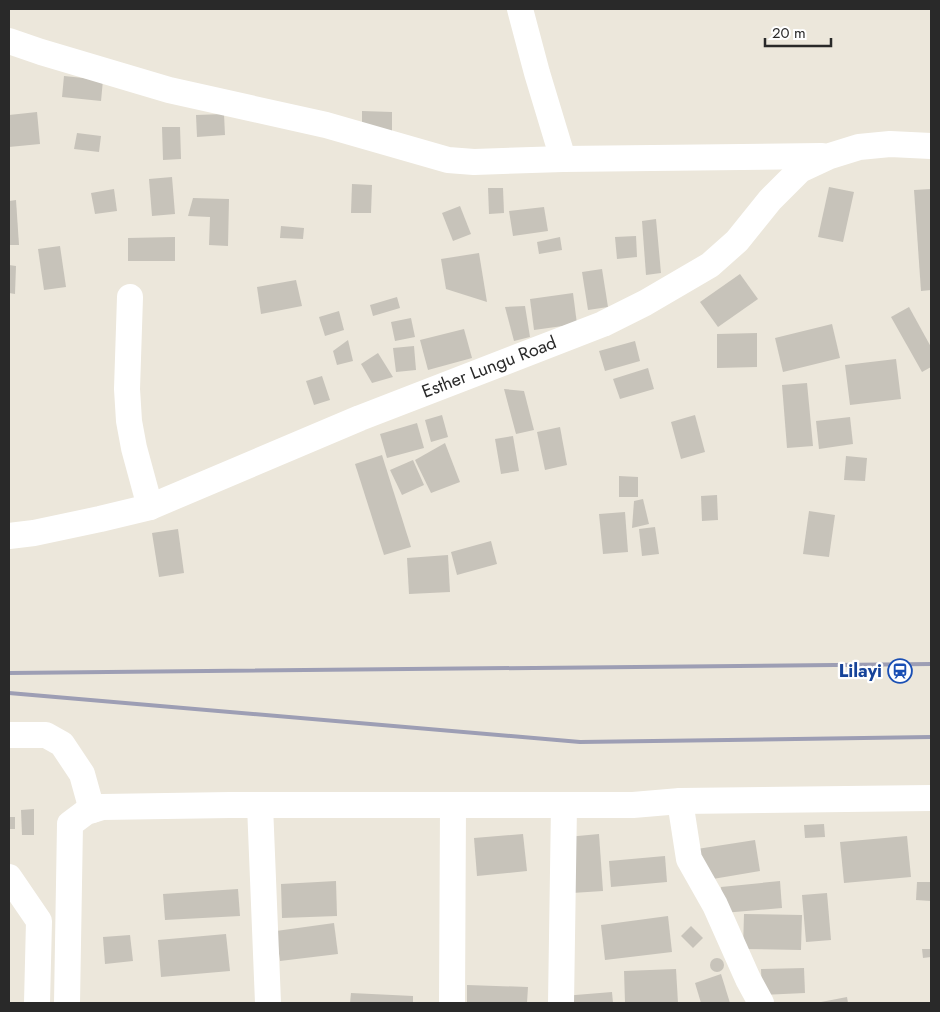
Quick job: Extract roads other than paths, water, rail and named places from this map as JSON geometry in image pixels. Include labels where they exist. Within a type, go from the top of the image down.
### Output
[{"type":"street","points":[[520,9],[563,159]]},
{"type":"street","points":[[9,41],[169,90],[326,125],[448,160],[474,162],[830,156]]},
{"type":"street","name":"Esther Lungu Road","points":[[9,536],[34,533],[150,507],[360,418],[603,324],[645,303],[710,265],[737,241],[770,200],[800,170],[830,156],[859,147],[890,144],[931,146]]},
{"type":"street","points":[[130,297],[127,389],[128,421],[150,507]]},
{"type":"street","points":[[9,735],[46,735],[62,744],[82,774],[92,810]]},
{"type":"street","points":[[67,1003],[70,824],[86,812],[102,807],[632,805],[680,801],[931,798]]},
{"type":"street","points":[[680,801],[689,859],[715,905],[748,980],[761,1003]]},
{"type":"street","points":[[260,805],[268,1003]]},
{"type":"street","points":[[452,1003],[453,805]]},
{"type":"street","points":[[561,1003],[564,805]]},
{"type":"street","points":[[9,877],[40,921],[37,1003]]},
{"type":"railway","points":[[9,673],[931,664]]},
{"type":"railway","points":[[9,693],[580,742],[931,737]]},
{"type":"place","name":"Lilayi","points":[[900,671]]}]
